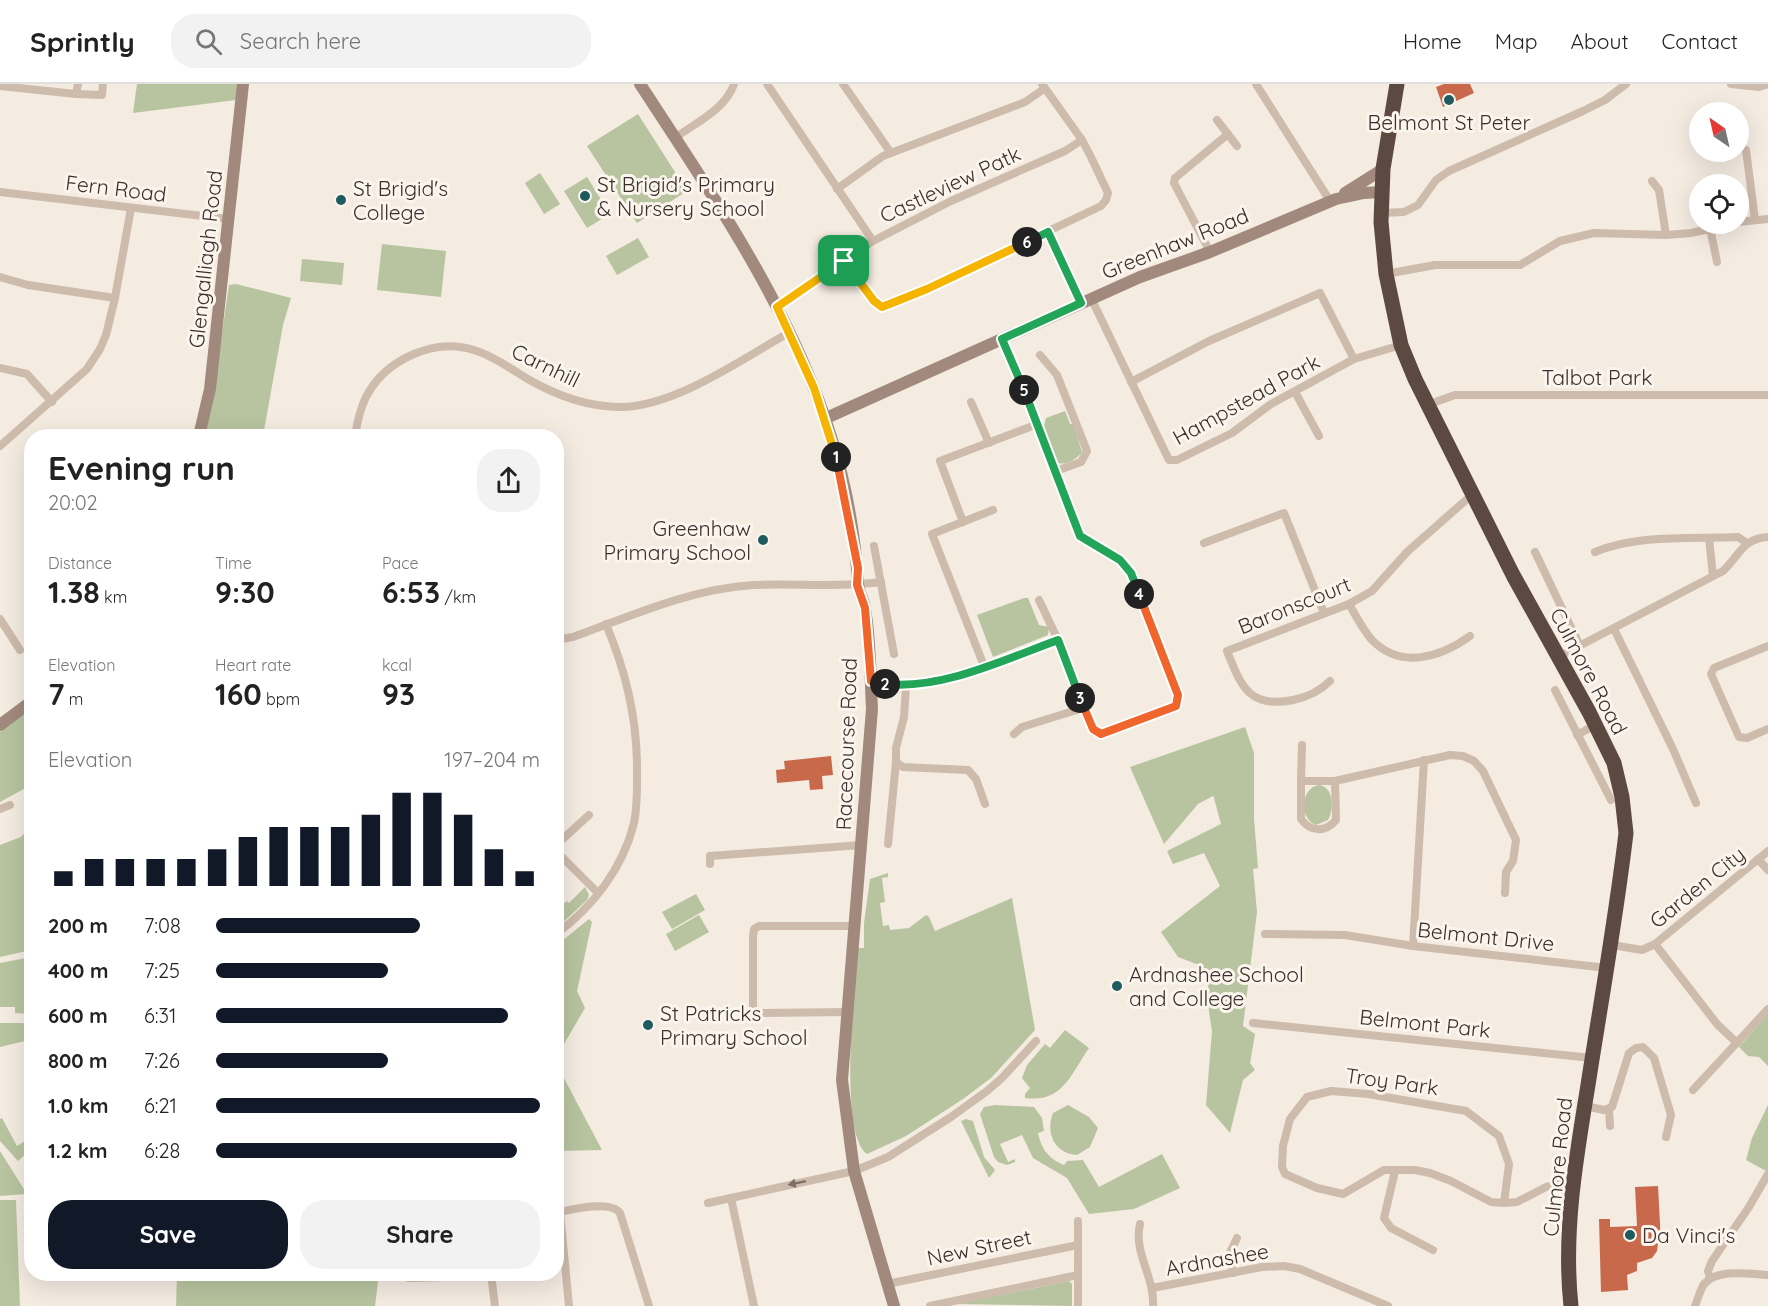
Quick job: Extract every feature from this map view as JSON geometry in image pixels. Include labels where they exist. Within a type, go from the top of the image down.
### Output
[{"type":"highway","name":"Culmore Road","points":[[1397,84],[1383,169],[1381,213],[1386,274],[1401,345],[1427,405],[1513,576],[1614,763],[1625,818],[1626,833],[1611,945],[1573,1181],[1569,1254],[1571,1306]]},
{"type":"main road","name":"Glengalliagh Road","points":[[201,429],[210,389],[243,84]]},
{"type":"main road","name":"Racecourse Road","points":[[640,84],[675,138],[790,332],[832,439],[845,493],[858,568],[857,585],[865,608],[871,681],[870,742],[842,1080],[854,1171],[894,1306]]},
{"type":"main road","points":[[1334,200],[1383,169]]},
{"type":"main road","name":"Greenhaw Road","points":[[824,419],[1086,300],[1175,263],[1210,252],[1334,200],[1364,192],[1381,192]]},
{"type":"main road","points":[[0,725],[24,707]]},
{"type":"street","points":[[76,94],[78,84]]},
{"type":"street","points":[[0,86],[102,95],[104,84]]},
{"type":"street","points":[[675,138],[722,103],[732,91],[734,84]]},
{"type":"street","points":[[767,84],[873,241]]},
{"type":"street","points":[[843,84],[891,153]]},
{"type":"street","points":[[1256,84],[1334,200]]},
{"type":"street","points":[[1381,213],[1404,212],[1418,205],[1436,180],[1449,171],[1583,111],[1605,100],[1626,84]]},
{"type":"street","points":[[1735,85],[1759,87],[1768,84]]},
{"type":"street","points":[[837,189],[891,153],[1025,102],[1043,87],[1082,140],[1108,193],[1101,206],[927,289],[882,307],[874,301],[844,261]]},
{"type":"street","points":[[1217,120],[1237,146]]},
{"type":"street","points":[[1210,252],[1174,183],[1175,178],[1228,134]]},
{"type":"street","name":"Castleview Patk","points":[[777,307],[873,241],[951,201],[1065,151],[1082,140]]},
{"type":"street","points":[[1748,162],[1755,220]]},
{"type":"street","points":[[1652,182],[1659,190],[1666,235]]},
{"type":"street","name":"Fern Road","points":[[0,192],[228,219]]},
{"type":"street","points":[[0,446],[52,402],[93,362],[106,334],[115,298],[131,208]]},
{"type":"street","points":[[1749,221],[1768,219]]},
{"type":"street","name":"Hampstead Park","points":[[1048,232],[1131,382],[1169,460],[1177,460],[1222,438],[1271,404],[1354,359],[1401,345]]},
{"type":"street","points":[[1386,274],[1435,265],[1520,265],[1560,241],[1594,233],[1666,235],[1689,233]]},
{"type":"street","points":[[1711,234],[1717,262]]},
{"type":"street","points":[[0,277],[28,285],[115,298]]},
{"type":"street","points":[[1131,382],[1209,341],[1320,293],[1354,359]]},
{"type":"street","name":"Carnhill","points":[[356,429],[360,411],[376,382],[399,361],[427,349],[458,347],[476,350],[565,398],[589,404],[621,407],[675,395],[790,332]]},
{"type":"street","points":[[1002,339],[1038,424],[1080,536],[1120,560],[1131,573],[1178,695],[1176,706],[1101,734],[1093,729],[1058,640],[1039,600]]},
{"type":"street","points":[[1040,355],[1057,375],[1087,451],[1081,462],[1056,471]]},
{"type":"street","points":[[0,368],[27,374],[52,402]]},
{"type":"street","points":[[1295,392],[1319,436]]},
{"type":"street","name":"Talbot Park","points":[[1427,405],[1445,397],[1465,394],[1768,395]]},
{"type":"street","points":[[971,402],[988,443]]},
{"type":"street","points":[[963,522],[940,461],[1038,424]]},
{"type":"street","name":"Baronscourt","points":[[1330,681],[1319,692],[1301,698],[1276,704],[1263,702],[1252,696],[1243,686],[1227,651],[1349,604],[1372,591],[1407,552],[1466,500],[1474,497]]},
{"type":"street","points":[[984,666],[932,534],[993,510]]},
{"type":"street","points":[[1204,543],[1284,513],[1324,613]]},
{"type":"street","points":[[1594,552],[1630,543],[1708,538],[1738,537],[1747,543]]},
{"type":"street","points":[[1558,657],[1713,576],[1729,565],[1739,549],[1747,543],[1768,537]]},
{"type":"street","points":[[1708,538],[1713,576]]},
{"type":"street","points":[[874,546],[894,654]]},
{"type":"street","points":[[1535,552],[1580,646]]},
{"type":"street","points":[[564,637],[679,598],[751,585],[857,585],[881,582]]},
{"type":"street","points":[[1349,604],[1373,640],[1392,654],[1406,659],[1422,658],[1459,644],[1470,636]]},
{"type":"street","points":[[0,619],[20,650]]},
{"type":"street","points":[[564,927],[585,910],[598,893],[622,856],[634,822],[637,794],[636,731],[633,708],[622,665],[606,624]]},
{"type":"street","points":[[1614,629],[1673,749],[1696,803]]},
{"type":"street","points":[[871,681],[906,686],[930,682],[1058,640]]},
{"type":"street","points":[[1768,646],[1714,669],[1711,674],[1739,737],[1747,738],[1768,729]]},
{"type":"street","points":[[888,844],[896,748],[904,717],[906,686]]},
{"type":"street","points":[[1555,690],[1611,800]]},
{"type":"street","points":[[1014,734],[1022,727],[1083,708]]},
{"type":"street","points":[[1577,735],[1595,725]]},
{"type":"street","points":[[1302,745],[1301,819],[1311,829],[1320,830],[1330,827],[1336,820],[1335,782]]},
{"type":"street","points":[[1301,781],[1335,782],[1450,755],[1463,756],[1474,761],[1483,771],[1516,840],[1514,861],[1506,872],[1505,893]]},
{"type":"street","points":[[1413,946],[1424,760]]},
{"type":"street","points":[[896,762],[903,767],[968,770],[976,779],[985,804]]},
{"type":"street","points":[[0,809],[10,805]]},
{"type":"street","points":[[564,838],[589,815]]},
{"type":"street","points":[[710,864],[710,856],[862,845]]},
{"type":"street","name":"Garden City","points":[[1611,945],[1642,950],[1655,944],[1768,851]]},
{"type":"street","points":[[564,859],[598,893]]},
{"type":"street","points":[[1758,859],[1768,870]]},
{"type":"street","points":[[848,1012],[753,1013],[753,936],[754,929],[759,926],[856,926]]},
{"type":"street","name":"Belmont Drive","points":[[1265,934],[1308,933],[1360,937],[1413,946],[1607,968]]},
{"type":"street","points":[[1655,944],[1717,1023],[1737,1043]]},
{"type":"street","points":[[1693,1090],[1768,1009]]},
{"type":"street","name":"Belmont Park","points":[[1253,1023],[1592,1058]]},
{"type":"street","points":[[708,1203],[854,1171],[908,1146],[970,1104],[1002,1078],[1036,1041]]},
{"type":"street","points":[[1610,1126],[1609,1110],[1612,1107],[1629,1053],[1635,1048],[1643,1047],[1654,1058],[1671,1115],[1666,1137]]},
{"type":"street","name":"Troy Park","points":[[1331,1090],[1466,1111],[1498,1136],[1509,1164],[1504,1203],[1491,1202],[1451,1181],[1415,1170],[1384,1170],[1343,1194],[1317,1188],[1285,1174],[1282,1167],[1283,1146],[1290,1119],[1307,1097],[1331,1090]]},
{"type":"street","points":[[1585,1106],[1609,1110]]},
{"type":"street","points":[[1395,1171],[1384,1218],[1391,1228],[1433,1250]]},
{"type":"street","points":[[1710,1278],[1708,1271],[1712,1261],[1749,1207],[1768,1174]]},
{"type":"street","points":[[1504,1203],[1516,1202],[1546,1187],[1573,1181]]},
{"type":"street","points":[[731,1198],[754,1306]]},
{"type":"street","points":[[564,1211],[594,1207],[617,1209],[649,1306]]},
{"type":"street","points":[[1078,1221],[1078,1306]]},
{"type":"street","points":[[1140,1224],[1137,1236],[1152,1288],[1153,1306]]},
{"type":"street","points":[[1233,1273],[1229,1255],[1237,1238]]},
{"type":"street","name":"New Street","points":[[887,1284],[1077,1245]]},
{"type":"street","points":[[564,1263],[569,1306]]},
{"type":"street","name":"Ardnashee","points":[[1152,1288],[1284,1266],[1300,1269],[1388,1306]]},
{"type":"street","points":[[1695,1306],[1703,1286],[1710,1278],[1737,1273],[1768,1275]]},
{"type":"street","points":[[930,1306],[1078,1275]]},
{"type":"street","points":[[493,1281],[495,1306]]},
{"type":"green space","points":[[137,84],[238,84],[236,100],[133,113]]},
{"type":"green space","points":[[638,114],[687,191],[637,223],[587,146]]},
{"type":"green space","points":[[540,173],[560,204],[544,214],[525,183]]},
{"type":"green space","points":[[587,177],[610,214],[587,228],[564,191]]},
{"type":"green space","points":[[638,238],[649,257],[617,275],[606,256]]},
{"type":"green space","points":[[382,244],[446,251],[441,297],[377,290]]},
{"type":"green space","points":[[302,259],[344,263],[342,285],[300,281]]},
{"type":"green space","points":[[236,284],[291,298],[283,325],[264,429],[201,429],[213,395],[229,285]]},
{"type":"green space","points":[[1065,411],[1070,424],[1073,424],[1082,452],[1072,461],[1058,463],[1044,426],[1046,418]]},
{"type":"green space","points":[[1028,598],[1039,625],[1049,627],[1048,635],[993,657],[977,615]]},
{"type":"green space","points":[[24,712],[24,789],[0,802],[0,732]]},
{"type":"green space","points":[[1245,727],[1254,753],[1254,819],[1258,868],[1253,869],[1257,912],[1243,1026],[1255,1034],[1250,1063],[1255,1070],[1243,1080],[1230,1133],[1206,1105],[1212,1031],[1208,982],[1199,965],[1178,957],[1161,932],[1220,886],[1204,853],[1173,864],[1167,851],[1221,824],[1214,798],[1213,796],[1198,804],[1164,844],[1130,767]]},
{"type":"green space","points":[[1319,785],[1328,790],[1332,805],[1328,820],[1316,825],[1307,817],[1304,804],[1308,792]]},
{"type":"green space","points":[[24,833],[24,952],[0,957],[0,845],[21,837]]},
{"type":"green space","points":[[888,873],[888,877],[882,878],[885,902],[880,903],[883,926],[889,925],[890,930],[909,928],[926,915],[935,931],[1012,898],[1035,1030],[991,1078],[963,1099],[906,1136],[867,1154],[858,1141],[853,1118],[851,1090],[850,1057],[857,948],[864,948],[864,923],[870,879]]},
{"type":"green space","points":[[585,887],[589,895],[587,900],[564,921],[564,903],[567,901],[569,903]]},
{"type":"green space","points":[[696,894],[705,910],[672,929],[662,912]]},
{"type":"green space","points":[[699,915],[709,932],[675,951],[666,934]]},
{"type":"green space","points":[[589,919],[592,922],[577,991],[585,1008],[564,1044],[564,939]]},
{"type":"green space","points":[[24,958],[24,1014],[15,1013],[15,1007],[0,1007],[0,963]]},
{"type":"green space","points":[[1768,1014],[1768,1066],[1759,1057],[1748,1056],[1739,1047]]},
{"type":"green space","points":[[0,1023],[24,1024],[24,1041],[0,1047]]},
{"type":"green space","points":[[1065,1030],[1089,1048],[1070,1077],[1057,1091],[1048,1096],[1025,1098],[1030,1088],[1022,1078],[1027,1065],[1045,1044],[1050,1048]]},
{"type":"green space","points":[[564,1078],[602,1150],[564,1151]]},
{"type":"green space","points":[[995,1105],[1034,1107],[1042,1118],[1044,1131],[1038,1133],[1046,1153],[1064,1165],[1067,1161],[1083,1160],[1099,1187],[1162,1154],[1180,1188],[1134,1209],[1089,1214],[1067,1178],[1033,1158],[1022,1135],[1000,1144],[1008,1162],[1015,1159],[1015,1162],[1007,1165],[998,1162],[994,1157],[980,1114],[984,1107]]},
{"type":"green space","points":[[1068,1105],[1089,1117],[1098,1128],[1090,1147],[1077,1155],[1063,1151],[1051,1135],[1053,1113]]},
{"type":"green space","points":[[1768,1105],[1768,1172],[1746,1160],[1752,1138]]},
{"type":"green space","points":[[2,1118],[17,1146],[24,1142],[24,1156],[18,1161],[0,1141],[0,1119]]},
{"type":"green space","points":[[966,1119],[973,1121],[984,1157],[995,1170],[989,1178],[961,1121]]},
{"type":"green space","points":[[0,1151],[24,1189],[24,1194],[0,1196]]},
{"type":"green space","points":[[0,1200],[16,1200],[20,1306],[0,1306]]},
{"type":"green space","points":[[177,1281],[378,1281],[375,1306],[176,1306]]},
{"type":"green space","points":[[1069,1281],[1072,1284],[1072,1306],[957,1304]]},
{"type":"building","name":"Belmont St Peter","points":[[1444,84],[1470,84],[1474,93],[1443,107],[1436,87]]},
{"type":"building","points":[[831,756],[833,775],[822,776],[823,789],[810,790],[809,780],[777,783],[776,770],[785,769],[784,761]]},
{"type":"building","name":"Da Vinci's","points":[[1658,1186],[1661,1243],[1658,1243],[1657,1251],[1652,1258],[1637,1263],[1637,1271],[1627,1275],[1628,1290],[1601,1292],[1599,1219],[1610,1219],[1610,1227],[1637,1226],[1635,1187]]},
{"type":"place","name":"Belmont St Peter","points":[[1449,100]]},
{"type":"place","name":"St Brigid's Primary & Nursery School","points":[[585,196]]},
{"type":"place","name":"St Brigid's College","points":[[341,200]]},
{"type":"place","name":"Greenhaw Primary School","points":[[763,540]]},
{"type":"place","name":"Ardnashee School and College","points":[[1117,986]]},
{"type":"place","name":"St Patricks Primary School","points":[[648,1025]]},
{"type":"place","name":"Da Vinci's","points":[[1630,1235]]},
{"type":"route","points":[[1048,232],[1081,303],[1002,339],[1050,454],[1080,536],[1120,560],[1131,573],[1178,695],[1176,706],[1101,734],[1093,729],[1083,708],[1058,640],[930,682],[906,686],[871,681],[865,608],[857,585],[858,568],[845,493],[832,439],[814,388],[777,307],[844,261],[874,301],[882,307],[927,289],[1048,232]]}]
